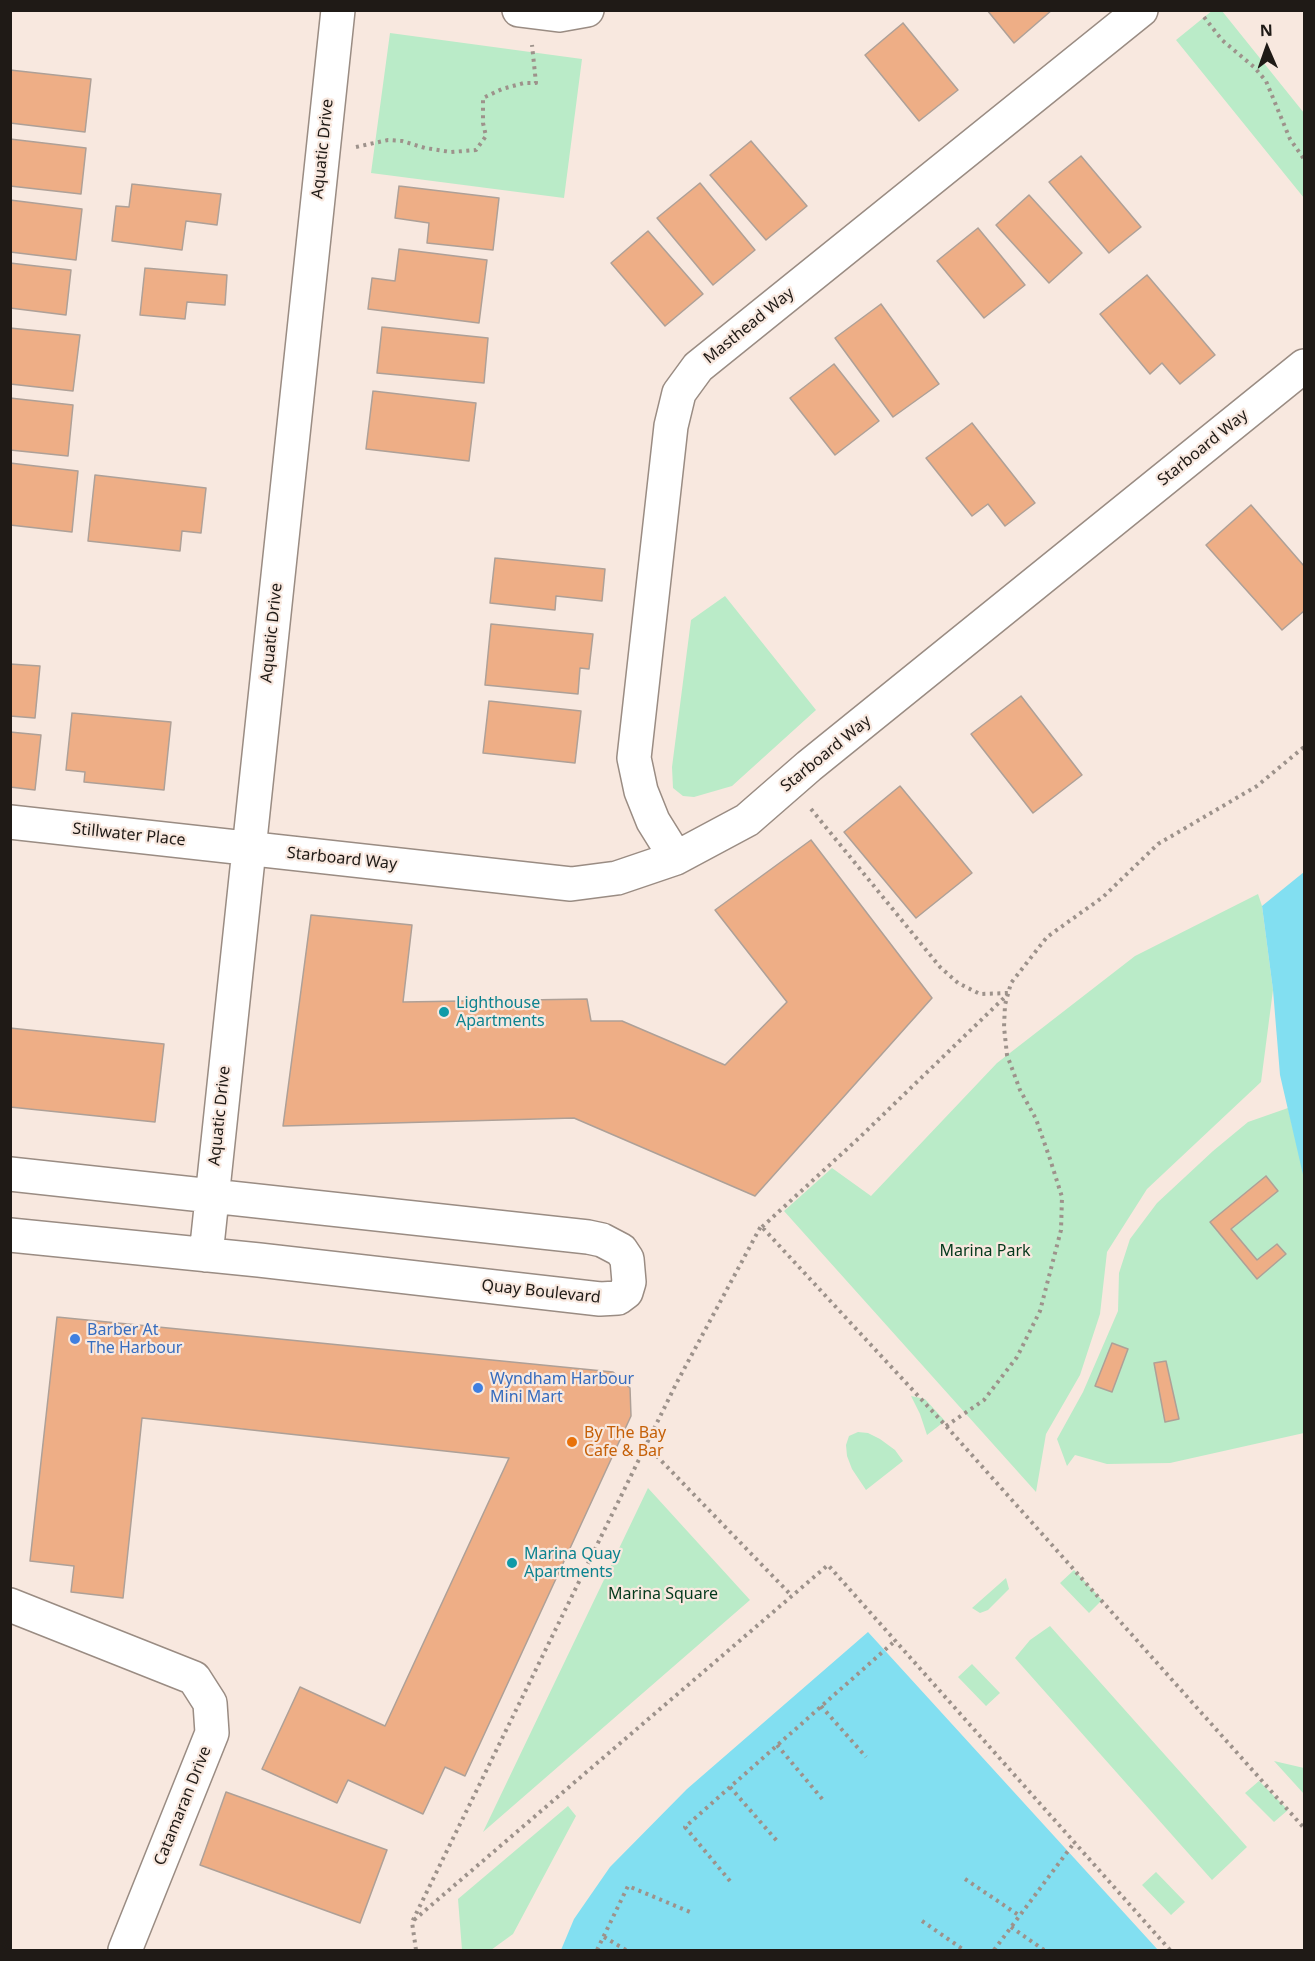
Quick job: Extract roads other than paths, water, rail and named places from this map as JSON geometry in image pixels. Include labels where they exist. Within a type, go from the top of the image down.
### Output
[{"type":"street","name":"Aquatic Drive","points":[[206,1255],[338,10]]},
{"type":"street","points":[[524,11],[559,15],[588,10]]},
{"type":"street","name":"Masthead Way","points":[[676,858],[653,821],[641,791],[634,758],[671,426],[680,393],[698,367],[1141,10]]},
{"type":"street","name":"Starboard Way","points":[[248,848],[571,884],[617,878],[676,858],[747,820],[1305,366]]},
{"type":"street","name":"Stillwater Place","points":[[10,822],[248,848]]},
{"type":"street","name":"Quay Boulevard","points":[[10,1235],[600,1299],[618,1298],[626,1292],[629,1282],[627,1259],[621,1250],[602,1239],[212,1197],[11,1180]]},
{"type":"street","name":"Catamaran Drive","points":[[10,1605],[194,1678],[210,1704],[212,1733],[125,1950]]},
{"type":"water","points":[[1304,872],[1304,1179],[1280,1075],[1273,990],[1262,906]]},
{"type":"water","points":[[868,1632],[1158,1950],[561,1950],[574,1919],[610,1867],[687,1789]]},
{"type":"place","name":"Lighthouse Apartments","points":[[444,1012]]},
{"type":"place","name":"Barber At The Harbour","points":[[75,1339]]},
{"type":"place","name":"Wyndham Harbour Mini Mart","points":[[478,1388]]},
{"type":"place","name":"By The Bay Cafe & Bar","points":[[572,1442]]},
{"type":"place","name":"Marina Quay Apartments","points":[[512,1563]]},
{"type":"park label","name":"Marina Park","points":[[985,1251]]},
{"type":"park label","name":"Marina Square","points":[[663,1594]]}]
